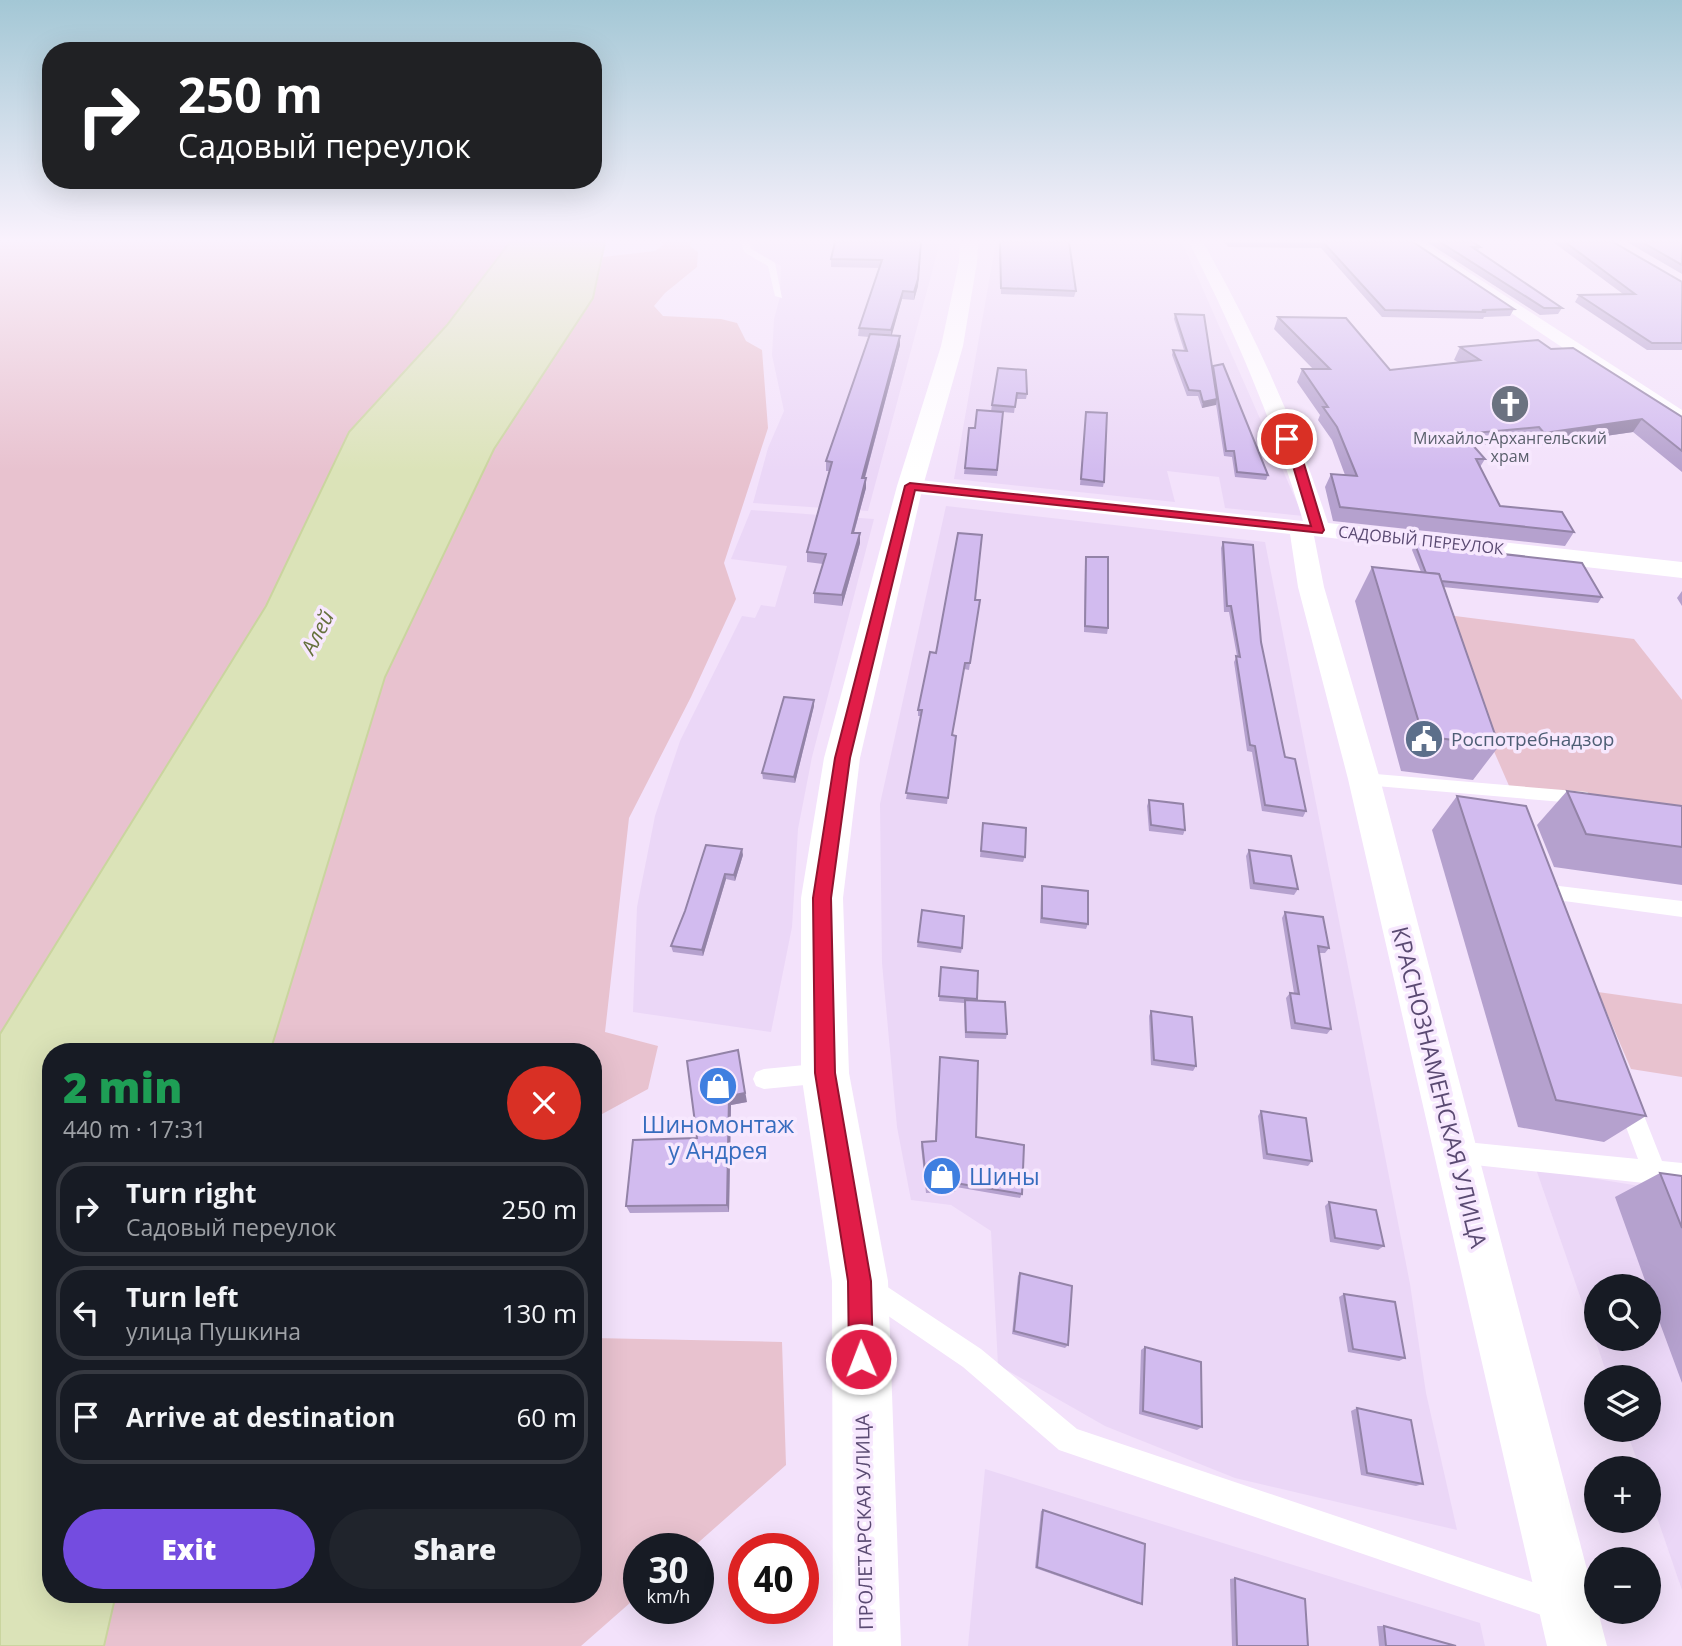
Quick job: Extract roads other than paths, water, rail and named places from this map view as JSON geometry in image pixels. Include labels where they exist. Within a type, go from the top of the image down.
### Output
[{"type":"street","name":"ПРОЛЕТАРСКАЯ УЛИЦА","points":[[867,1646],[860,1281],[825,1073],[824,885],[842,758],[910,486],[952,346],[957,319]]},
{"type":"street","name":"КРАСНОЗНАМЕНСКАЯ УЛИЦА","points":[[1234,319],[1298,464],[1310,529],[1311,587],[1364,779],[1573,1628]]},
{"type":"street","points":[[1529,319],[1682,419]]},
{"type":"street","name":"САДОВЫЙ ПЕРЕУЛОК","points":[[910,486],[1447,542],[1682,570]]},
{"type":"lane","points":[[1364,779],[1603,799]]},
{"type":"lane","points":[[1560,918],[1551,892],[1682,909]]},
{"type":"lane","points":[[764,1079],[825,1073]]},
{"type":"lane","points":[[1619,1078],[1654,1170]]},
{"type":"lane","points":[[1454,1152],[1654,1170],[1682,1175]]},
{"type":"lane","points":[[860,1281],[972,1358],[1069,1440],[1573,1628]]},
{"type":"water","name":"Алей","points":[[452,319],[579,319],[494,449],[385,677],[273,1043],[42,1043],[42,1603],[114,1603],[104,1646],[0,1646],[0,1034],[266,606],[349,432]]},
{"type":"place","name":"Михайло-Архангельский храм","points":[[1510,404]]},
{"type":"place","name":"Роспотребнадзор","points":[[1424,739]]},
{"type":"place","name":"Шиномонтаж у Андрея","points":[[718,1086]]},
{"type":"place","name":"Шины","points":[[942,1176]]}]
